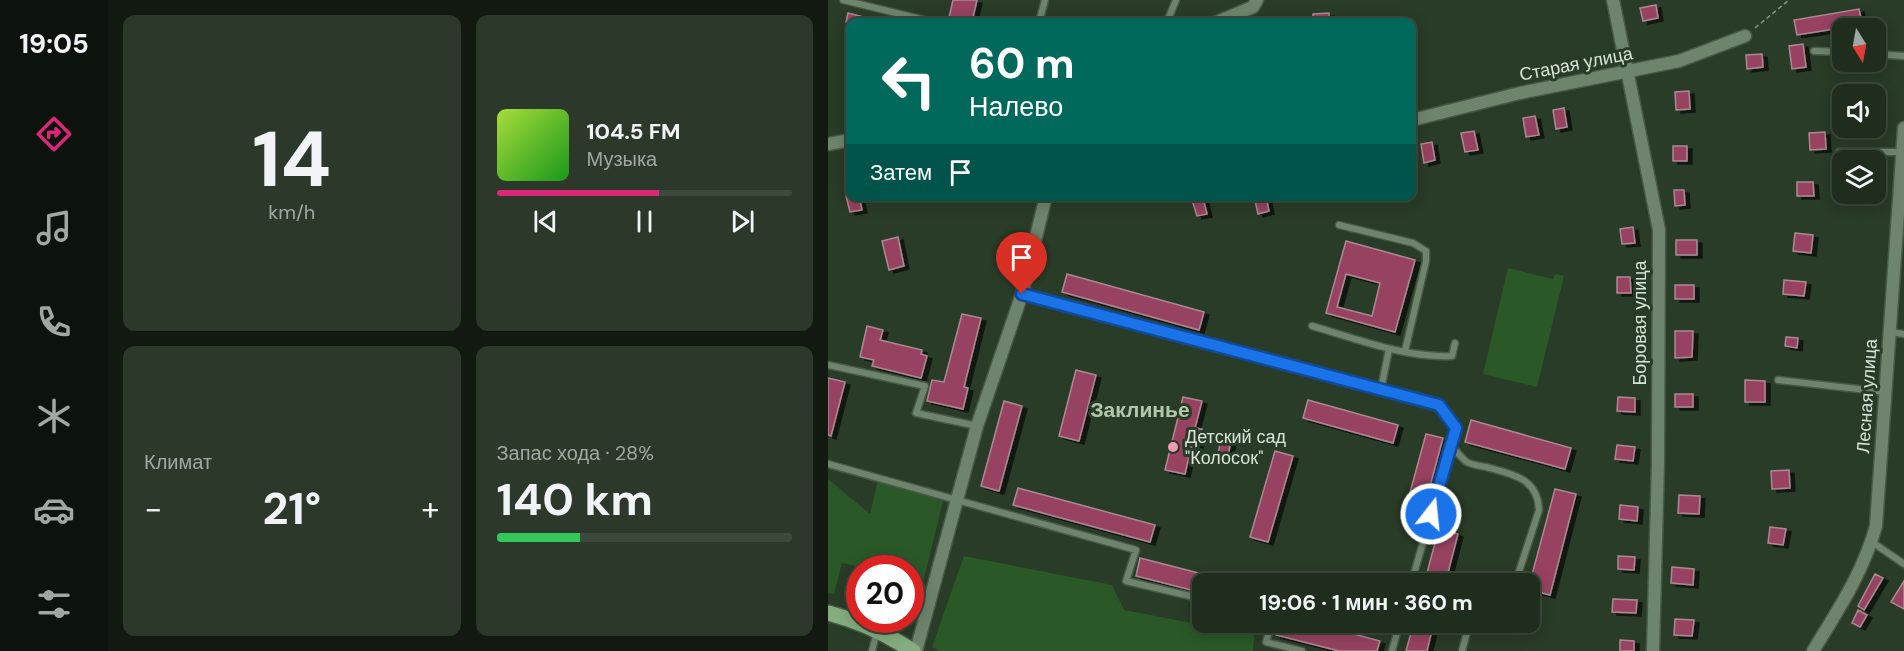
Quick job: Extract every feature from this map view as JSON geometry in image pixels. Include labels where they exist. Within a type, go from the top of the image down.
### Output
[{"type":"main road","points":[[828,613],[846,618]]},
{"type":"main road","points":[[885,633],[914,651]]},
{"type":"street","points":[[1227,18],[1253,7],[1257,0]]},
{"type":"street","name":"Боровая улица","points":[[1613,0],[1659,230],[1658,462],[1653,651]]},
{"type":"street","name":"Старая улица","points":[[1416,119],[1520,93],[1679,61],[1745,36]]},
{"type":"street","name":"Лесная улица","points":[[1813,651],[1860,572],[1875,526],[1904,128]]},
{"type":"street","points":[[828,144],[846,141]]},
{"type":"street","points":[[914,651],[977,426],[1022,294],[1045,201]]},
{"type":"lane","points":[[843,0],[917,18]]},
{"type":"lane","points":[[1040,18],[1045,0]]},
{"type":"lane","points":[[1169,18],[1176,0]]},
{"type":"lane","points":[[1814,51],[1832,52]]},
{"type":"lane","points":[[1886,55],[1904,56]]},
{"type":"lane","points":[[1886,152],[1902,152]]},
{"type":"lane","points":[[1339,225],[1413,243],[1426,251],[1426,261],[1405,351]]},
{"type":"lane","points":[[1022,294],[1439,405],[1456,428],[1414,573]]},
{"type":"lane","points":[[1312,326],[1389,349],[1435,357],[1452,356],[1455,343]]},
{"type":"lane","points":[[1889,332],[1904,334]]},
{"type":"lane","points":[[1381,389],[1389,349]]},
{"type":"lane","points":[[828,365],[925,386],[916,413],[977,426]]},
{"type":"lane","points":[[1778,380],[1885,392]]},
{"type":"lane","points":[[1451,445],[1468,462],[1505,472],[1533,486],[1538,498],[1539,510],[1519,573]]},
{"type":"lane","points":[[828,464],[1136,550],[1126,581],[1192,596]]},
{"type":"lane","points":[[1871,541],[1904,564]]},
{"type":"lane","points":[[872,651],[877,633]]},
{"type":"lane","points":[[1269,633],[1266,642],[1302,651]]},
{"type":"lane","points":[[1392,651],[1397,633]]},
{"type":"lane","points":[[1461,651],[1467,633]]},
{"type":"path","points":[[1745,36],[1789,0]]},
{"type":"green space","points":[[1508,268],[1553,279],[1555,274],[1564,276],[1537,387],[1483,374]]},
{"type":"green space","points":[[828,479],[870,514],[878,480],[944,497],[924,578],[924,555],[846,555],[846,564],[842,563],[834,594],[828,593]]},
{"type":"green space","points":[[964,556],[1112,585],[1124,610],[1192,623],[1192,633],[1254,635],[1253,651],[939,651],[932,647]]},
{"type":"building","points":[[953,0],[977,0],[973,18],[949,18]]},
{"type":"building","points":[[1656,5],[1658,18],[1643,21],[1640,8]]},
{"type":"building","points":[[1859,9],[1861,18],[1832,18],[1832,29],[1797,35],[1794,20]]},
{"type":"building","points":[[848,13],[867,18],[847,18]]},
{"type":"building","points":[[1329,13],[1329,18],[1313,18],[1313,14]]},
{"type":"building","points":[[1803,44],[1806,67],[1792,69],[1789,46]]},
{"type":"building","points":[[1762,54],[1763,67],[1747,69],[1746,55]]},
{"type":"building","points":[[1689,91],[1690,109],[1676,110],[1675,92]]},
{"type":"building","points":[[1564,108],[1567,127],[1556,129],[1553,110]]},
{"type":"building","points":[[1535,116],[1539,135],[1526,137],[1523,118]]},
{"type":"building","points":[[1474,131],[1478,150],[1465,152],[1461,133]]},
{"type":"building","points":[[1825,132],[1826,149],[1810,150],[1809,133]]},
{"type":"building","points":[[1432,142],[1435,160],[1424,163],[1421,144]]},
{"type":"building","points":[[1673,146],[1687,146],[1687,161],[1673,161]]},
{"type":"building","points":[[1797,182],[1813,182],[1814,196],[1797,196]]},
{"type":"building","points":[[1674,190],[1684,190],[1685,205],[1675,206]]},
{"type":"building","points":[[847,201],[860,201],[862,210],[850,212]]},
{"type":"building","points":[[1192,201],[1204,201],[1207,214],[1197,216]]},
{"type":"building","points":[[1255,201],[1267,201],[1269,211],[1258,214]]},
{"type":"building","points":[[1633,227],[1635,243],[1622,244],[1620,229]]},
{"type":"building","points":[[1795,233],[1813,235],[1811,253],[1793,251]]},
{"type":"building","points":[[898,237],[904,266],[889,270],[882,241]]},
{"type":"building","points":[[1676,240],[1697,240],[1697,255],[1676,255]]},
{"type":"building","points":[[1346,241],[1415,260],[1395,332],[1326,313]],"holes":[[[1346,274],[1380,283],[1372,316],[1337,307]]]},
{"type":"building","points":[[1067,274],[1204,312],[1199,330],[1062,292]]},
{"type":"building","points":[[1617,277],[1630,277],[1631,293],[1617,293]]},
{"type":"building","points":[[1784,280],[1806,282],[1804,296],[1783,294]]},
{"type":"building","points":[[1675,285],[1694,285],[1694,299],[1675,299]]},
{"type":"building","points":[[962,314],[981,318],[964,387],[968,388],[963,409],[927,401],[932,380],[944,382]]},
{"type":"building","points":[[867,326],[883,330],[880,340],[922,350],[921,354],[927,356],[921,378],[872,366],[874,360],[860,357]]},
{"type":"building","points":[[1675,331],[1693,331],[1692,357],[1675,358]]},
{"type":"building","points":[[1786,337],[1798,338],[1797,348],[1785,346]]},
{"type":"building","points":[[1076,370],[1096,375],[1079,441],[1059,436]]},
{"type":"building","points":[[828,378],[845,382],[831,436],[828,435]]},
{"type":"building","points":[[1745,380],[1765,381],[1765,402],[1745,402]]},
{"type":"building","points":[[1675,394],[1693,394],[1693,407],[1675,407]]},
{"type":"building","points":[[1183,397],[1202,401],[1195,428],[1202,429],[1197,449],[1191,448],[1185,474],[1165,470]]},
{"type":"building","points":[[1618,397],[1635,398],[1635,412],[1617,411]]},
{"type":"building","points":[[1308,400],[1398,425],[1393,443],[1303,418]]},
{"type":"building","points":[[1004,401],[1022,406],[999,491],[981,486]]},
{"type":"building","points":[[1471,420],[1571,448],[1565,469],[1465,442]]},
{"type":"building","points":[[1222,434],[1232,436],[1228,456],[1218,454]]},
{"type":"building","points":[[1426,434],[1443,438],[1420,523],[1403,518]]},
{"type":"building","points":[[1617,445],[1635,447],[1633,461],[1615,459]]},
{"type":"building","points":[[1275,451],[1293,456],[1268,542],[1250,537]]},
{"type":"building","points":[[1789,470],[1790,488],[1772,489],[1771,471]]},
{"type":"building","points":[[1018,488],[1155,525],[1150,542],[1013,505]]},
{"type":"building","points":[[1555,489],[1576,494],[1550,595],[1540,592],[1540,573],[1532,573]]},
{"type":"building","points":[[1679,495],[1700,496],[1699,514],[1678,513]]},
{"type":"building","points":[[1620,505],[1638,507],[1637,521],[1619,519]]},
{"type":"building","points":[[1770,527],[1786,529],[1783,545],[1768,543]]},
{"type":"building","points":[[1439,528],[1458,534],[1448,573],[1427,573]]},
{"type":"building","points":[[1618,556],[1635,557],[1634,570],[1618,569]]},
{"type":"building","points":[[1140,558],[1199,573],[1192,573],[1192,590],[1136,576]]},
{"type":"building","points":[[1672,567],[1694,569],[1693,585],[1671,583]]},
{"type":"building","points":[[1875,574],[1883,578],[1864,610],[1858,606]]},
{"type":"building","points":[[1904,581],[1904,609],[1891,602]]},
{"type":"building","points":[[1613,599],[1637,600],[1636,613],[1612,612]]},
{"type":"building","points":[[1858,610],[1867,615],[1860,627],[1852,623]]},
{"type":"building","points":[[1675,619],[1694,620],[1692,636],[1674,635]]},
{"type":"building","points":[[1277,633],[1350,633],[1380,641],[1377,651],[1339,651],[1276,635]]},
{"type":"building","points":[[1411,633],[1431,633],[1427,651],[1406,651]]},
{"type":"building","points":[[1620,640],[1634,641],[1634,651],[1620,651]]},
{"type":"place","name":"Детский сад \"Колосок\"","points":[[1173,447]]},
{"type":"district","name":"Заклинье","points":[[1140,410]]},
{"type":"route","points":[[1022,294],[1439,405],[1456,428],[1431,514]]}]
